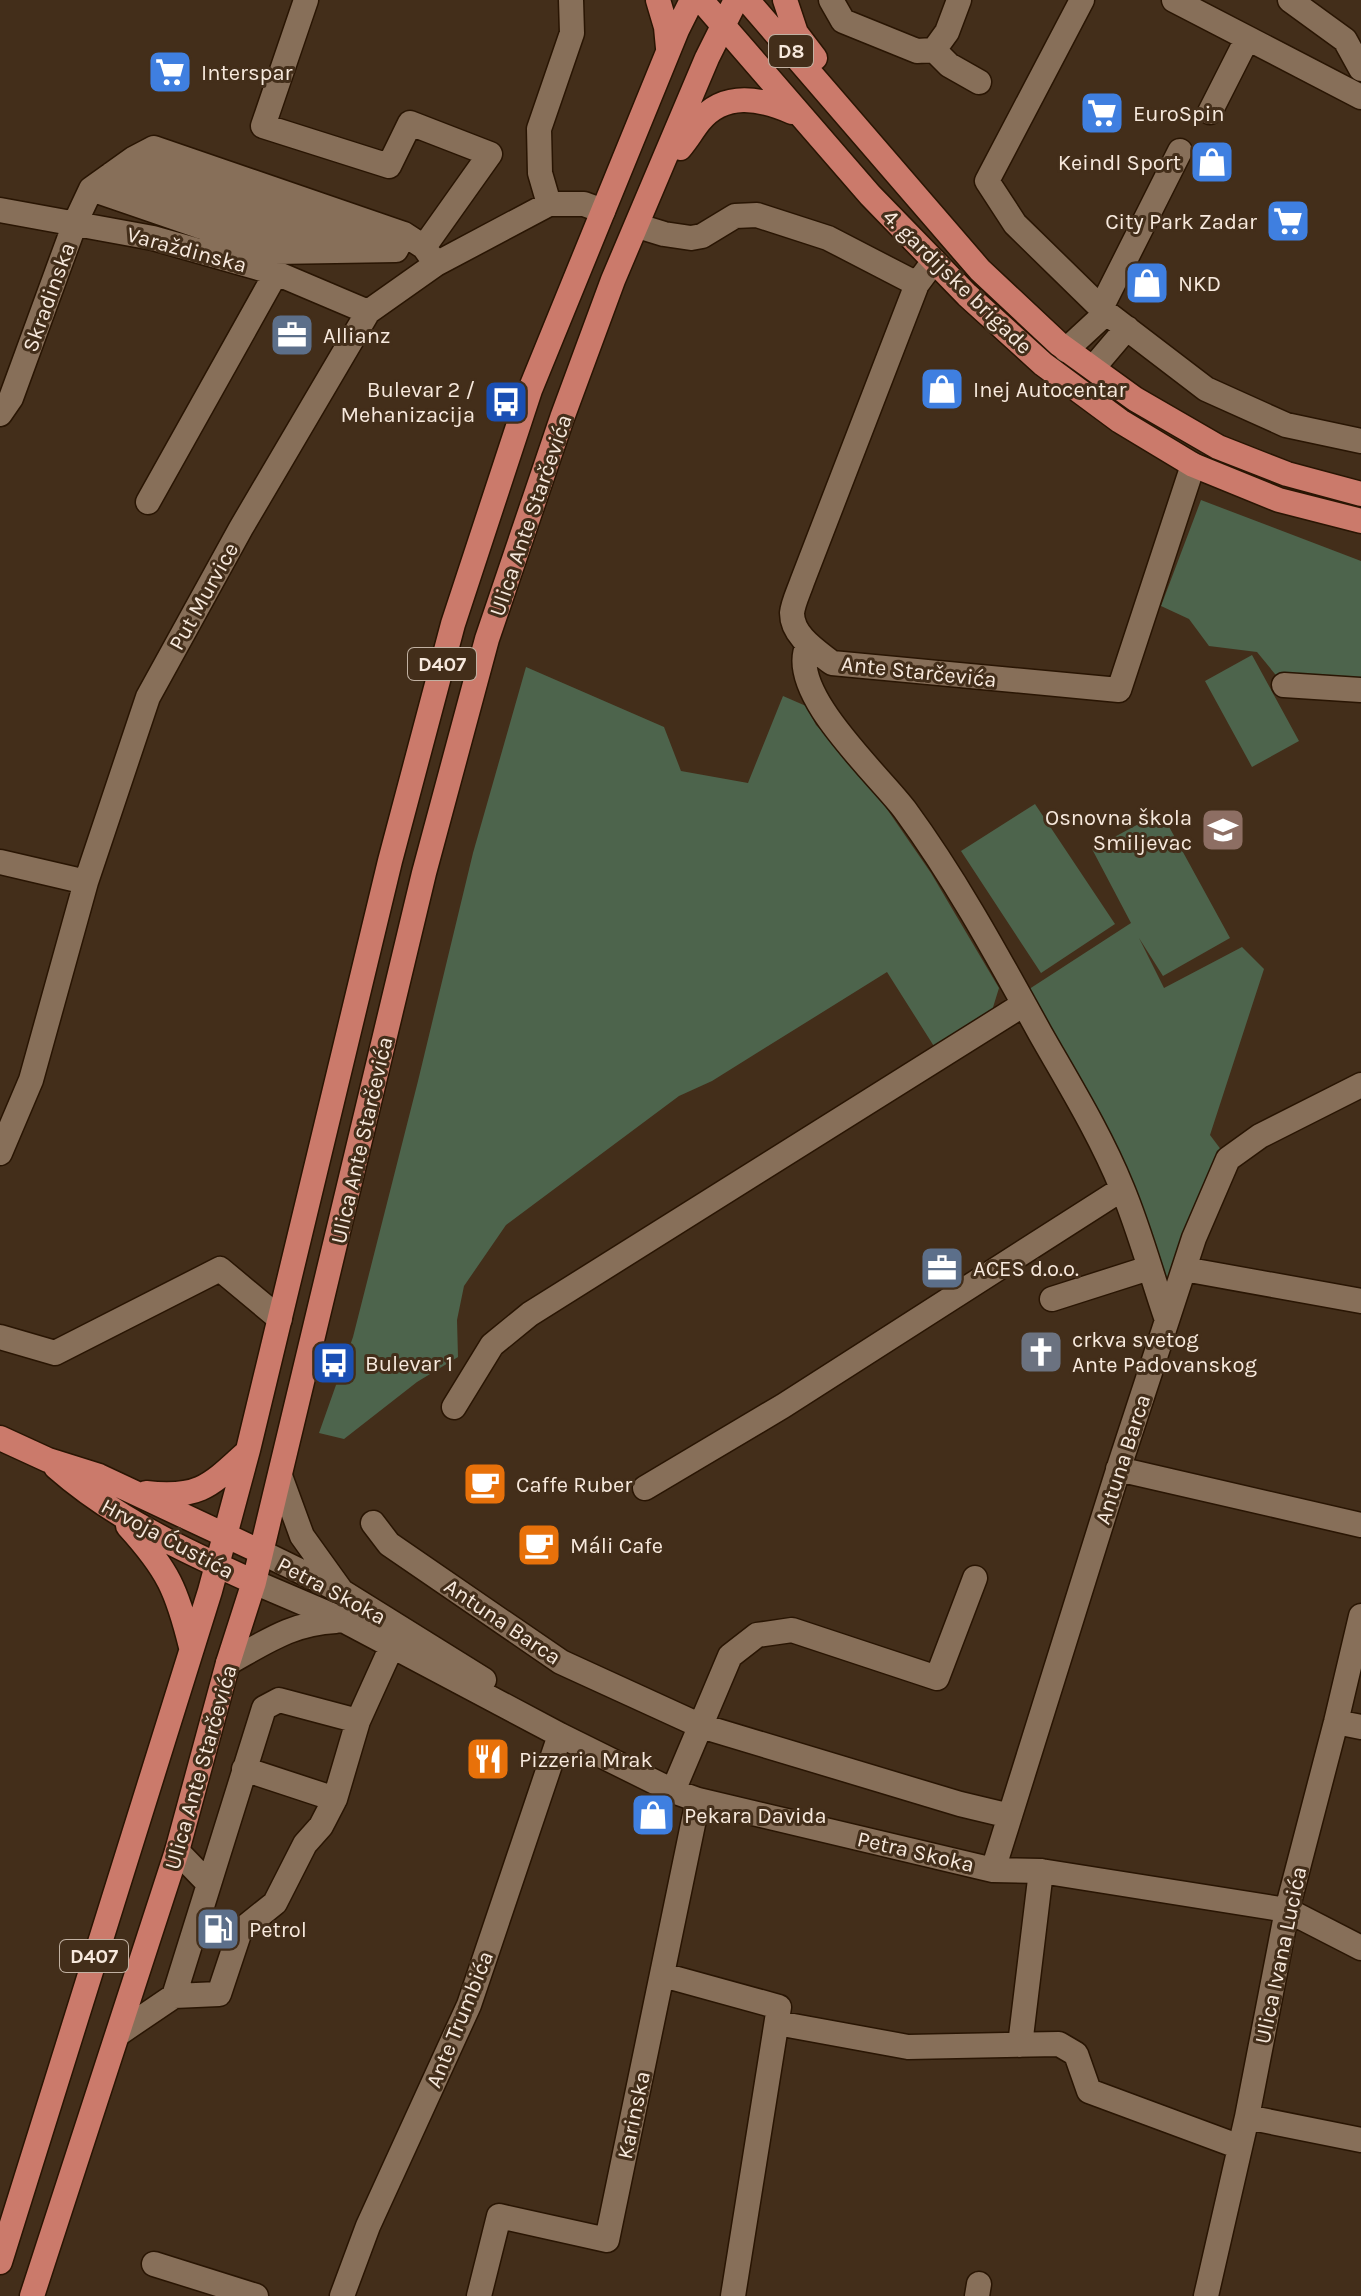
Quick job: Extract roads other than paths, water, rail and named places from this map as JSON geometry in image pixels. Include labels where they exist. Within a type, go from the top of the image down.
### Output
[{"type":"main road","points":[[658,0],[669,51]]},
{"type":"main road","name":"Ulica Ante Starčevića","points":[[0,2262],[130,1839],[192,1650],[248,1450],[386,876],[453,624],[530,390],[692,0]]},
{"type":"main road","name":"4. gardijske brigade","points":[[701,0],[870,195],[934,261],[1043,364],[1120,421],[1193,465],[1279,500],[1361,521]]},
{"type":"main road","name":"Ulica Ante Starčevića","points":[[32,2296],[177,1851],[228,1663],[254,1582],[424,873],[487,639],[562,418],[613,280],[736,0]]},
{"type":"main road","name":"4. gardijske brigade","points":[[747,0],[980,270],[1066,350],[1135,399],[1218,447],[1287,474],[1361,494]]},
{"type":"main road","name":"D8","points":[[785,0],[796,33],[828,76],[835,103]]},
{"type":"main road","points":[[665,159],[683,145],[700,120],[734,100],[767,101],[798,115]]},
{"type":"main road","name":"Hrvoja Ćustića","points":[[0,1438],[48,1460],[99,1476],[261,1552]]},
{"type":"main road","points":[[132,1492],[172,1496],[201,1490],[214,1483],[248,1450]]},
{"type":"main road","name":"Hrvoja Ćustića","points":[[48,1460],[86,1494],[119,1516],[254,1582]]},
{"type":"main road","points":[[119,1516],[170,1578],[192,1650]]},
{"type":"street","points":[[306,0],[263,126],[389,166],[410,123],[490,154],[415,249]]},
{"type":"street","points":[[571,0],[572,33],[539,129],[540,173],[549,204],[584,204],[603,211]]},
{"type":"street","points":[[831,0],[843,21],[917,51],[934,50],[949,65],[979,82]]},
{"type":"street","points":[[934,50],[947,32],[959,0]]},
{"type":"street","points":[[1082,0],[987,181],[1015,224],[1104,310],[1206,389],[1286,425],[1361,441]]},
{"type":"street","points":[[1174,0],[1361,97]]},
{"type":"street","points":[[1290,0],[1345,40],[1360,68]]},
{"type":"street","points":[[1210,112],[1247,39]]},
{"type":"street","points":[[1281,57],[1360,68]]},
{"type":"street","points":[[91,189],[154,148],[415,249]]},
{"type":"street","points":[[1066,350],[1104,310],[1180,151]]},
{"type":"street","points":[[112,174],[346,251]]},
{"type":"street","points":[[91,189],[275,252],[415,249]]},
{"type":"street","name":"Skradinska","points":[[0,414],[11,398],[75,223],[91,189]]},
{"type":"street","name":"Put Murvice","points":[[0,1153],[31,1080],[86,882],[148,697],[241,528],[368,312],[415,249],[549,204]]},
{"type":"street","name":"Varaždinska","points":[[0,210],[153,238],[276,273],[368,312]]},
{"type":"street","points":[[638,226],[691,238],[702,236],[735,216],[757,215],[828,238],[917,284]]},
{"type":"street","points":[[934,261],[917,284],[792,613],[795,627],[808,645],[805,651],[807,674],[818,706],[893,794],[943,862],[1093,1128],[1122,1189],[1167,1320]]},
{"type":"street","points":[[148,502],[276,273]]},
{"type":"street","points":[[1093,368],[1127,328]]},
{"type":"street","name":"Ante Starčevića","points":[[808,645],[832,663],[1119,690],[1193,465]]},
{"type":"street","points":[[1284,685],[1361,690]]},
{"type":"street","points":[[0,862],[86,882]]},
{"type":"street","points":[[454,1407],[492,1345],[530,1314],[1024,1004]]},
{"type":"street","name":"Antuna Barca","points":[[993,1870],[1118,1469],[1194,1238],[1228,1159],[1260,1136],[1361,1085]]},
{"type":"street","points":[[645,1488],[783,1406],[1122,1189]]},
{"type":"street","points":[[1052,1299],[1149,1268]]},
{"type":"street","points":[[0,1337],[55,1353],[220,1269],[280,1319]]},
{"type":"street","points":[[1184,1269],[1361,1301]]},
{"type":"street","points":[[1118,1469],[1361,1525]]},
{"type":"street","points":[[280,1476],[302,1536],[341,1591]]},
{"type":"street","name":"Antuna Barca","points":[[373,1523],[389,1544],[561,1662],[701,1726],[960,1804],[1010,1816]]},
{"type":"street","name":"Petra Skoka","points":[[261,1552],[341,1591],[491,1685],[560,1735]]},
{"type":"street","points":[[673,1791],[730,1656],[757,1635],[792,1630],[937,1678],[975,1578]]},
{"type":"street","name":"Petra Skoka","points":[[254,1582],[343,1620],[560,1735],[673,1791],[698,1800],[993,1870],[1041,1871],[1287,1910],[1361,1948]]},
{"type":"street","points":[[228,1663],[276,1636],[311,1622],[343,1620]]},
{"type":"street","name":"Ulica Ivana Lucića","points":[[1206,2296],[1247,2117],[1287,1910],[1360,1622]]},
{"type":"street","points":[[118,2034],[174,1996],[219,1994],[240,1931],[275,1903],[305,1844],[321,1826],[335,1799],[358,1721],[391,1648]]},
{"type":"street","points":[[174,1996],[264,1708],[279,1700],[358,1721]]},
{"type":"street","points":[[1336,1722],[1361,1727]]},
{"type":"street","name":"Ante Trumbića","points":[[342,2296],[368,2226],[469,2005],[560,1735]]},
{"type":"street","points":[[244,1769],[335,1799]]},
{"type":"street","name":"Karinska","points":[[479,2296],[499,2216],[607,2240],[698,1800]]},
{"type":"street","points":[[177,1851],[209,1884]]},
{"type":"street","points":[[1020,2045],[1041,1871]]},
{"type":"street","points":[[663,1975],[779,2007],[733,2296]]},
{"type":"street","points":[[777,2023],[908,2047],[1059,2044],[1076,2054],[1089,2091],[1240,2147]]},
{"type":"street","points":[[1247,2117],[1361,2140]]},
{"type":"street","points":[[154,2264],[256,2296]]},
{"type":"place","name":"Interspar","points":[[170,72]]},
{"type":"place","name":"EuroSpin","points":[[1102,113]]},
{"type":"place","name":"Keindl Sport","points":[[1212,162]]},
{"type":"place","name":"City Park Zadar","points":[[1288,221]]},
{"type":"place","name":"NKD","points":[[1147,283]]},
{"type":"place","name":"Allianz","points":[[292,335]]},
{"type":"place","name":"Inej Autocentar","points":[[942,389]]},
{"type":"place","name":"Bulevar 2 / Mehanizacija","points":[[506,402]]},
{"type":"place","name":"Osnovna škola Smiljevac","points":[[1223,830]]},
{"type":"place","name":"ACES d.o.o.","points":[[942,1268]]},
{"type":"place","name":"crkva svetog Ante Padovanskog","points":[[1041,1352]]},
{"type":"place","name":"Bulevar 1","points":[[334,1363]]},
{"type":"place","name":"Caffe Ruber","points":[[485,1484]]},
{"type":"place","name":"Máli Cafe","points":[[539,1545]]},
{"type":"place","name":"Pizzeria Mrak","points":[[488,1759]]},
{"type":"place","name":"Pekara Davida","points":[[653,1815]]},
{"type":"place","name":"Petrol","points":[[218,1929]]}]
